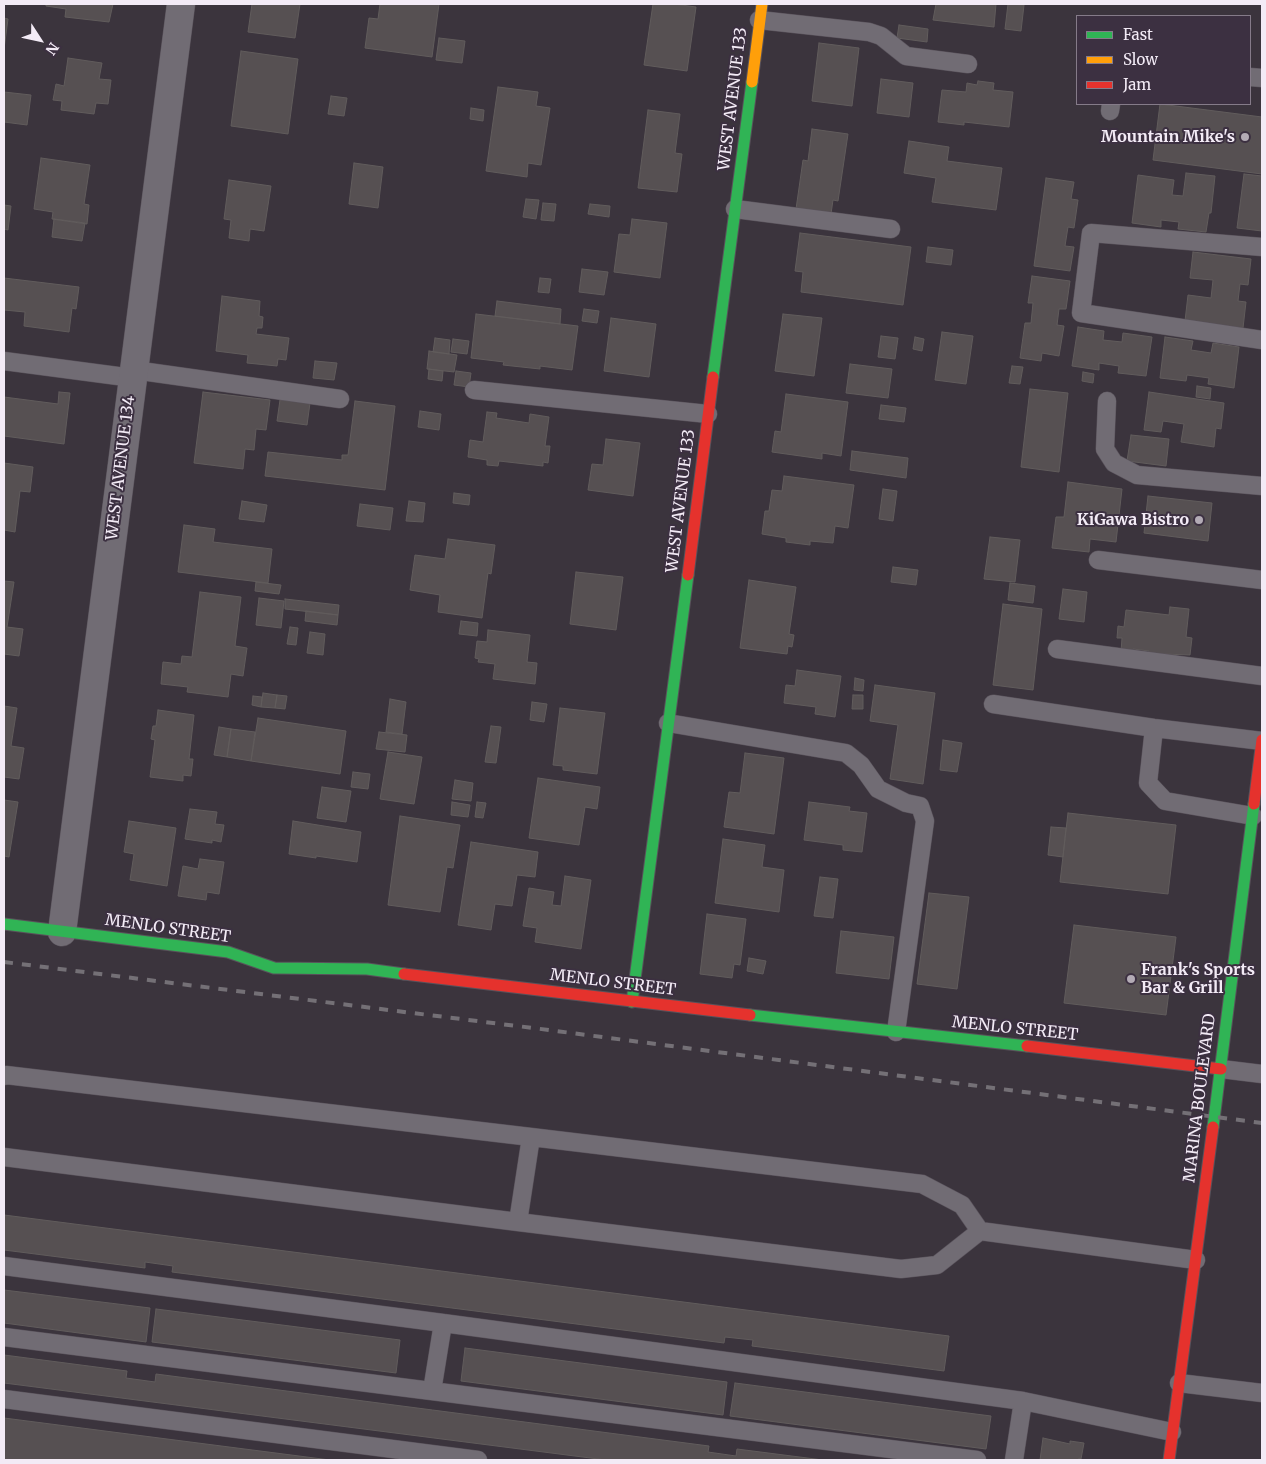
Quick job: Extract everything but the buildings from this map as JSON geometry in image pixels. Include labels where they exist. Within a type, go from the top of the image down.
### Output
[{"type":"street","name":"WEST AVENUE 134","points":[[62,932],[181,4]]},
{"type":"street","name":"WEST AVENUE 133","points":[[632,1002],[760,12]]},
{"type":"street","name":"MARINA BOULEVARD","points":[[1169,1460],[1262,740]]},
{"type":"street","name":"MENLO STREET","points":[[4,924],[228,952],[274,968],[367,969],[632,1002],[1220,1069]]},
{"type":"lane","points":[[760,12],[869,32],[881,36],[906,56],[968,64]]},
{"type":"lane","points":[[735,209],[891,229]]},
{"type":"lane","points":[[1262,247],[1091,233],[1081,313],[1262,340]]},
{"type":"lane","points":[[4,361],[133,374],[340,399]]},
{"type":"lane","points":[[474,390],[708,414]]},
{"type":"lane","points":[[1108,401],[1105,450],[1114,463],[1137,475],[1262,486]]},
{"type":"lane","points":[[1098,560],[1262,580]]},
{"type":"lane","points":[[1057,649],[1262,676]]},
{"type":"lane","points":[[993,704],[1154,728],[1262,740]]},
{"type":"lane","points":[[668,723],[846,753],[861,765],[878,789],[906,802],[920,806],[925,822],[896,1032]]},
{"type":"lane","points":[[1154,728],[1148,783],[1166,801],[1252,816]]},
{"type":"lane","points":[[1220,1069],[1262,1074]]},
{"type":"lane","points":[[4,1076],[6,1074],[922,1184],[962,1205],[980,1231]]},
{"type":"lane","points":[[518,1222],[531,1137]]},
{"type":"lane","points":[[4,1157],[901,1269],[938,1265],[980,1231],[1196,1260]]},
{"type":"lane","points":[[4,1266],[1023,1401],[1172,1432]]},
{"type":"lane","points":[[432,1391],[443,1323]]},
{"type":"lane","points":[[4,1337],[977,1460]]},
{"type":"lane","points":[[1179,1383],[1262,1393]]},
{"type":"lane","points":[[4,1399],[478,1460]]},
{"type":"lane","points":[[1014,1460],[1023,1401]]},
{"type":"railway","points":[[4,962],[533,1028],[1262,1123]]},
{"type":"traffic: fast","points":[[713,377],[752,82]]},
{"type":"traffic: fast","points":[[632,1002],[688,575]]},
{"type":"traffic: fast","points":[[1213,1127],[1254,804]]},
{"type":"traffic: fast","points":[[4,924],[228,952],[274,968],[367,969],[404,974]]},
{"type":"traffic: fast","points":[[750,1015],[1027,1046]]},
{"type":"traffic: slow","points":[[752,82],[762,4]]},
{"type":"traffic: jam","points":[[688,575],[713,377]]},
{"type":"traffic: jam","points":[[1254,804],[1262,740]]},
{"type":"traffic: jam","points":[[404,974],[750,1015]]},
{"type":"traffic: jam","points":[[1027,1046],[1221,1069]]},
{"type":"traffic: jam","points":[[1169,1460],[1213,1127]]},
{"type":"place","name":"Mountain Mike's","points":[[1245,137]]},
{"type":"place","name":"KiGawa Bistro","points":[[1199,520]]},
{"type":"place","name":"Frank's Sports Bar & Grill","points":[[1131,979]]}]
